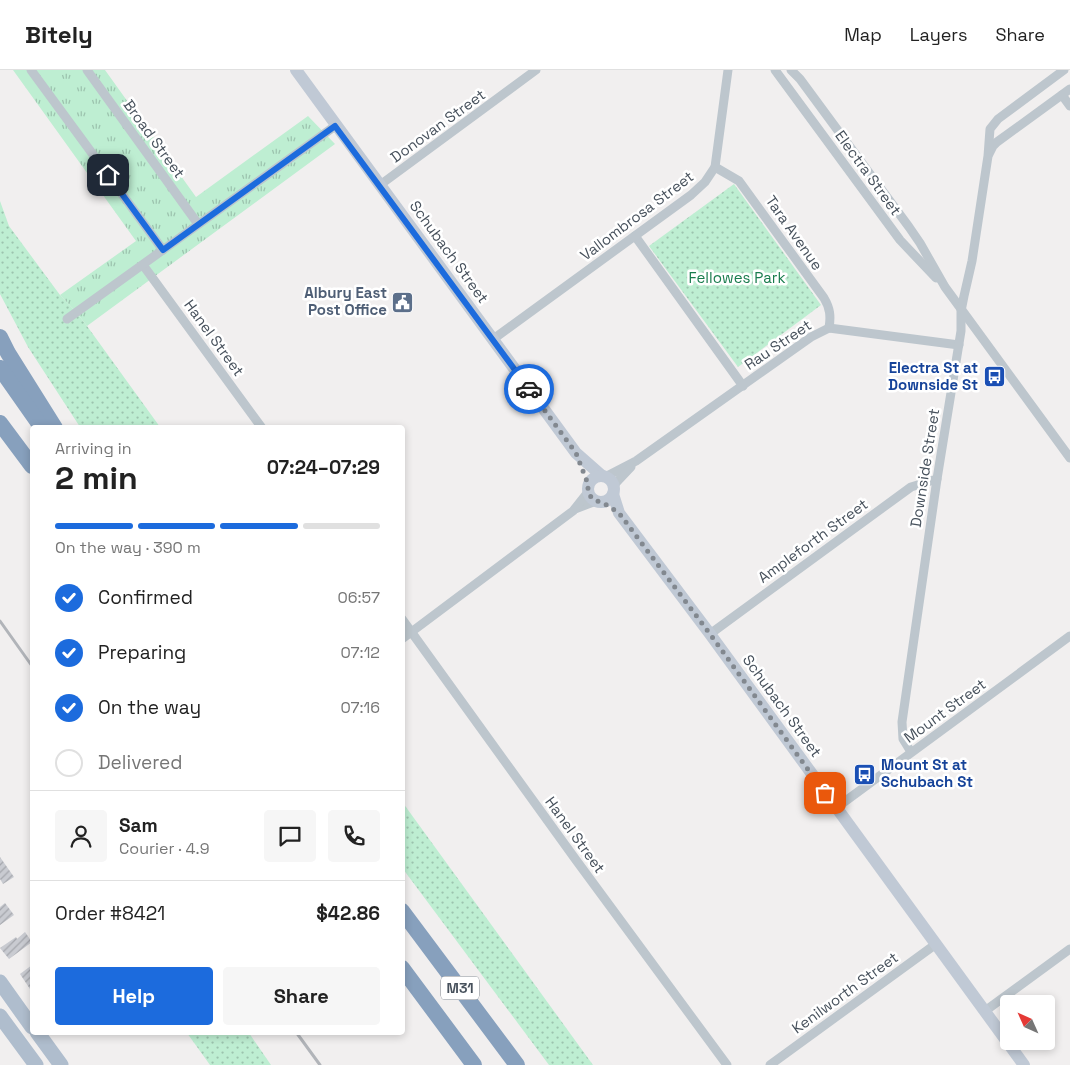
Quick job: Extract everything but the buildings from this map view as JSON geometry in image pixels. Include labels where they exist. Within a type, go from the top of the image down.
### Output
[{"type":"highway","points":[[0,337],[53,425]]},
{"type":"highway","points":[[0,368],[40,425]]},
{"type":"highway","points":[[0,423],[30,463]]},
{"type":"highway","points":[[0,439],[30,476]]},
{"type":"highway","name":"M31","points":[[405,915],[517,1065]]},
{"type":"highway","name":"M31","points":[[405,972],[474,1065]]},
{"type":"main road","points":[[0,982],[30,1023]]},
{"type":"main road","points":[[0,1016],[36,1065]]},
{"type":"main road","points":[[39,1035],[61,1065]]},
{"type":"street","points":[[31,70],[163,250]]},
{"type":"street","name":"Broad Street","points":[[87,70],[198,224]]},
{"type":"street","name":"Schubach Street","points":[[296,70],[335,126],[601,489],[710,634],[1024,1065]]},
{"type":"street","name":"Donovan Street","points":[[380,185],[536,70]]},
{"type":"street","points":[[715,167],[728,70]]},
{"type":"street","name":"Electra Street","points":[[774,70],[900,240],[945,287]]},
{"type":"street","name":"Electra Street","points":[[791,70],[800,79],[909,227],[961,311],[1070,458]]},
{"type":"street","name":"Downside Street","points":[[911,752],[903,739],[902,722],[937,479],[959,346],[961,311],[972,261],[988,156],[990,129],[998,119],[1064,70]]},
{"type":"street","points":[[988,156],[997,142],[1070,89]]},
{"type":"street","points":[[1062,95],[1070,106]]},
{"type":"street","points":[[67,319],[335,126]]},
{"type":"street","name":"Vallombrosa Street","points":[[492,340],[691,194],[705,182],[715,167]]},
{"type":"street","name":"Tara Avenue","points":[[715,167],[739,181],[824,298],[830,312],[829,328]]},
{"type":"street","points":[[635,236],[742,386]]},
{"type":"street","name":"Hanel Street","points":[[143,265],[260,425]]},
{"type":"street","name":"Rau Street","points":[[405,637],[636,461],[811,337],[829,328],[959,346]]},
{"type":"street","name":"Ampleforth Street","points":[[710,634],[911,487],[937,479]]},
{"type":"street","name":"Hanel Street","points":[[405,623],[727,1065]]},
{"type":"street","name":"Mount Street","points":[[836,808],[1070,636]]},
{"type":"street","name":"Kenilworth Street","points":[[770,1065],[936,944]]},
{"type":"street","points":[[985,1011],[1070,949]]},
{"type":"green space","points":[[13,70],[105,70],[196,197],[308,116],[335,144],[87,326],[60,295],[136,241]]},
{"type":"green space","name":"Fellowes Park","points":[[734,184],[821,305],[738,367],[649,246]]},
{"type":"green space","points":[[0,201],[9,226],[60,295],[87,326],[159,425],[79,425],[28,347],[0,294]]},
{"type":"green space","points":[[405,806],[593,1065],[549,1065],[405,872]]},
{"type":"green space","points":[[188,1035],[250,1035],[271,1065],[210,1065]]},
{"type":"railway","points":[[0,621],[30,663]]},
{"type":"railway","points":[[298,1035],[320,1065]]},
{"type":"way so far","points":[[529,389],[576,453],[588,484],[589,495],[596,501],[602,502],[619,513],[710,634],[825,793]]},
{"type":"place","name":"Albury East Post Office","points":[[403,302]]},
{"type":"place","name":"Electra St at Downside St","points":[[994,377]]},
{"type":"place","name":"Mount St at Schubach St","points":[[865,774]]},
{"type":"route","points":[[108,175],[163,250],[335,126],[529,389]]}]
